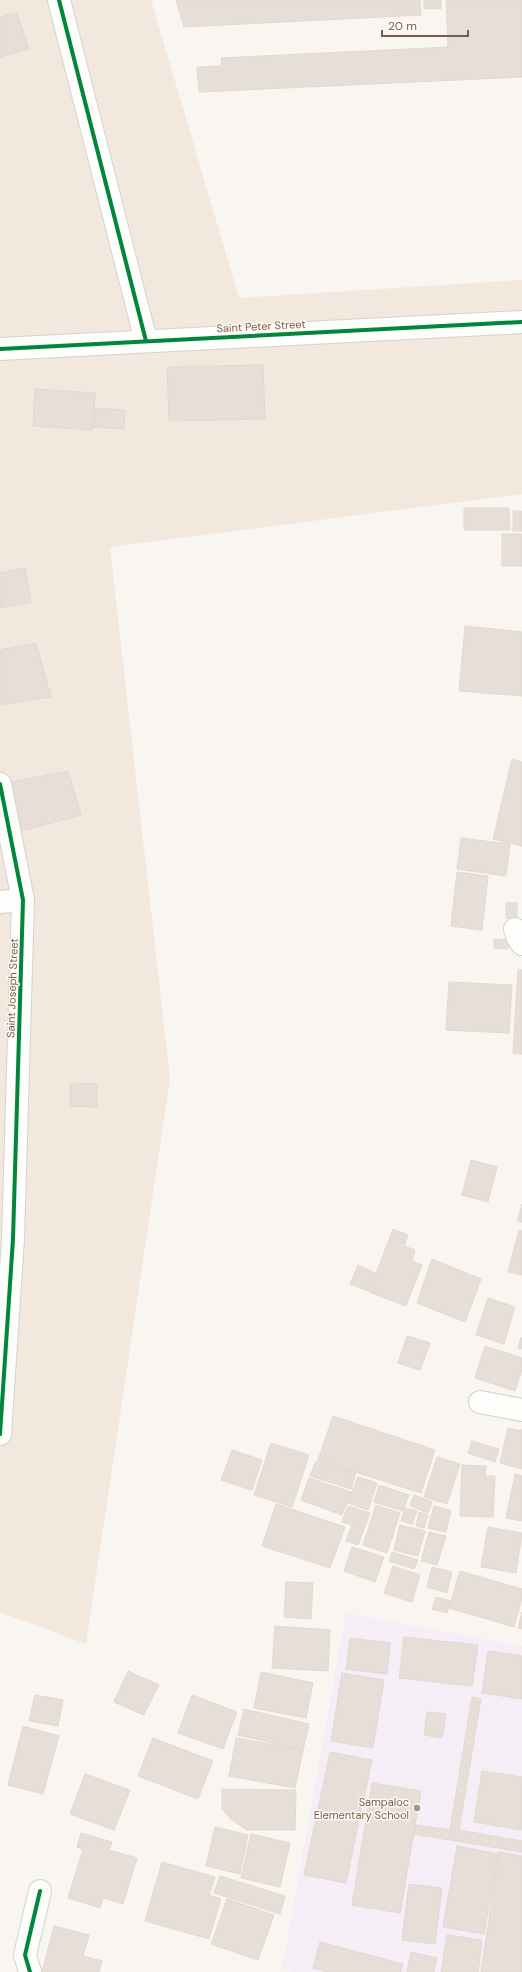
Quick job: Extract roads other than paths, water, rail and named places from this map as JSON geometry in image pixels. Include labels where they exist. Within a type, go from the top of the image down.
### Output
[{"type":"street","points":[[59,0],[146,341]]},
{"type":"street","name":"Saint Peter Street","points":[[0,348],[522,322]]},
{"type":"street","name":"Saint Joseph Street","points":[[0,784],[24,900],[13,1239],[0,1434]]},
{"type":"street","points":[[0,902],[24,900]]},
{"type":"street","points":[[480,1402],[522,1410]]},
{"type":"street","points":[[30,1972],[25,1955],[40,1891]]},
{"type":"place","name":"Sampaloc Elementary School","points":[[417,1808]]}]
